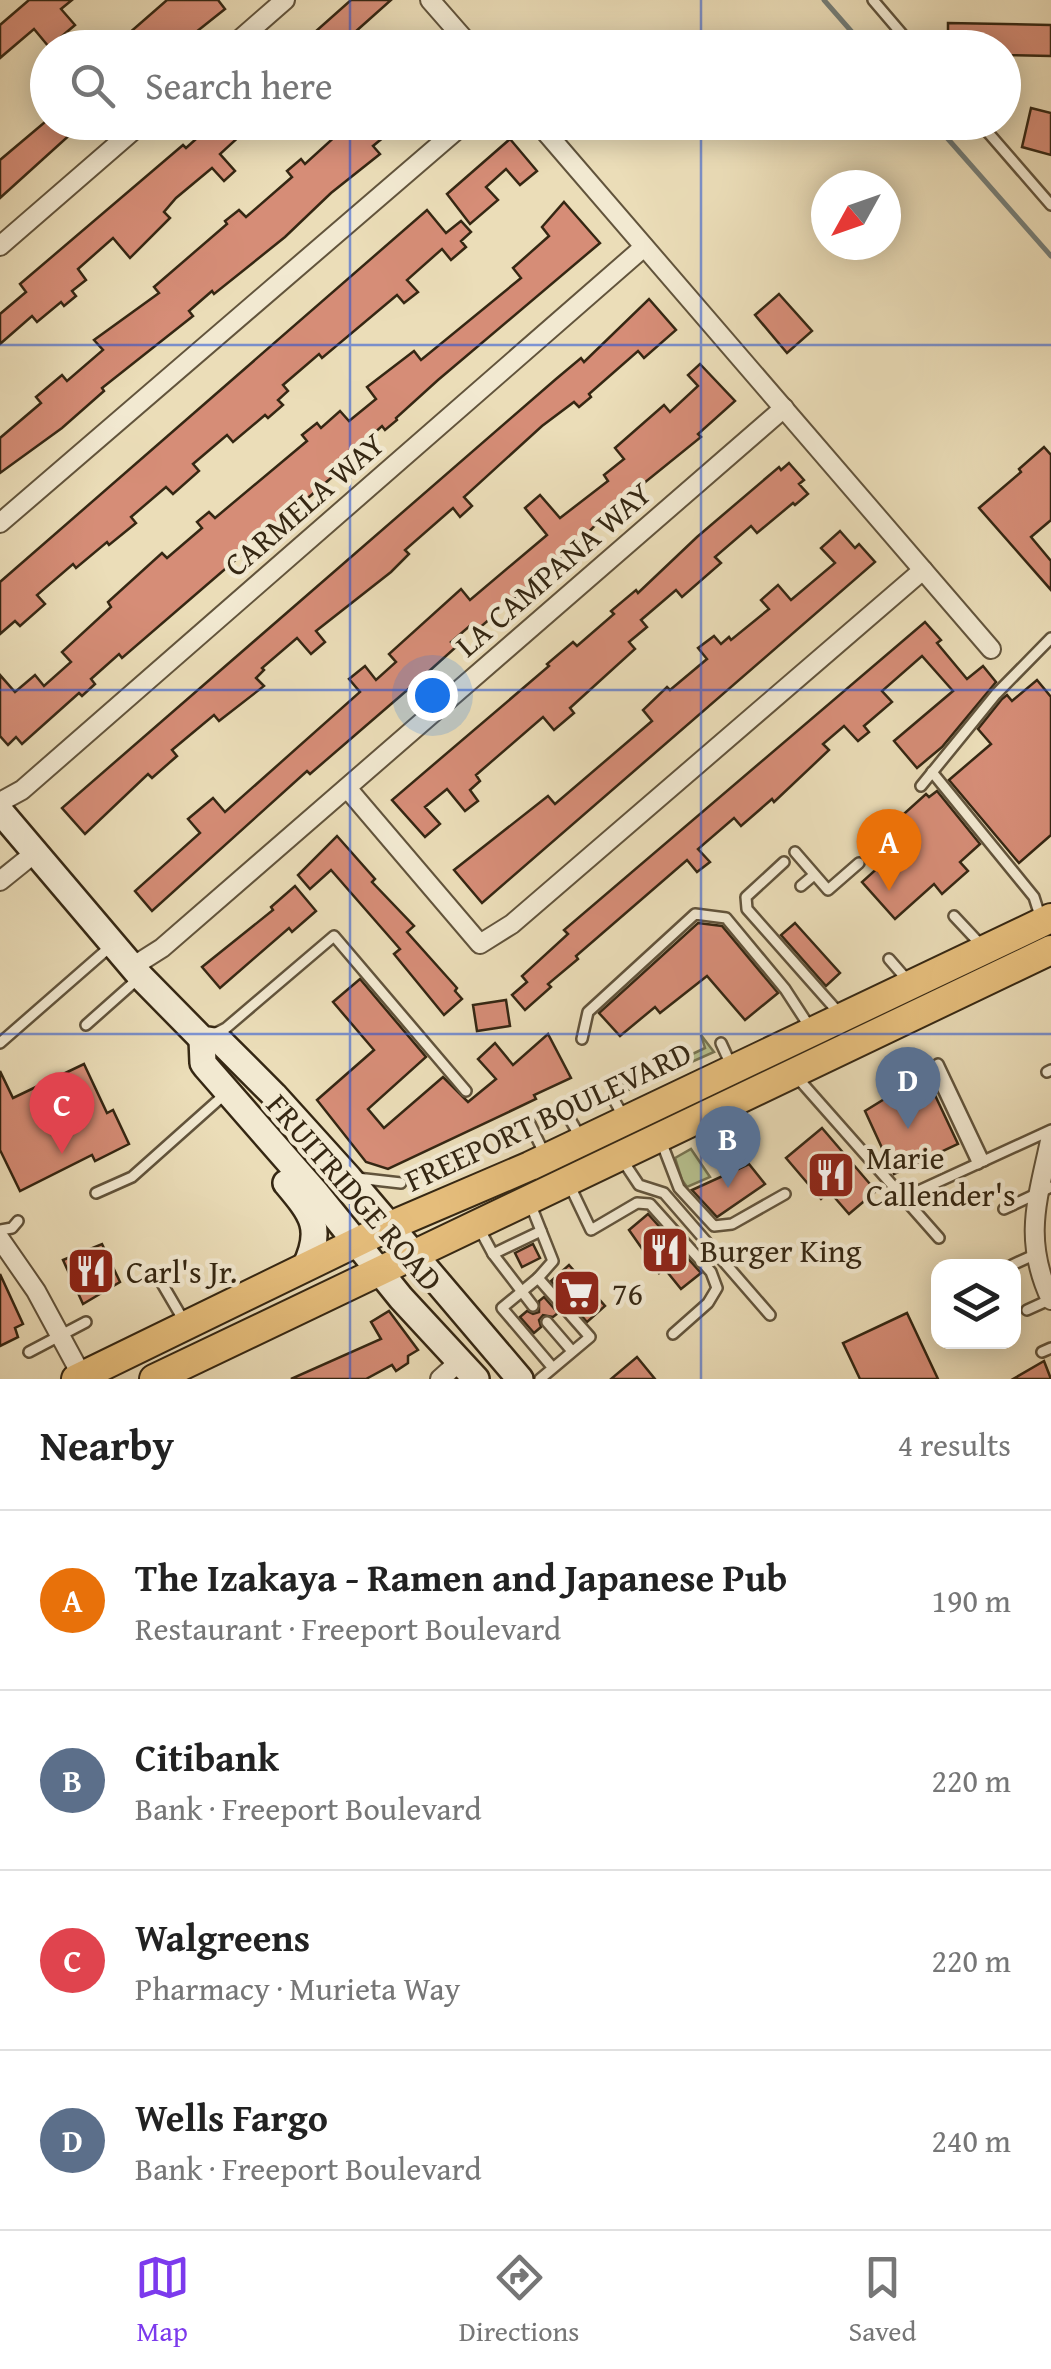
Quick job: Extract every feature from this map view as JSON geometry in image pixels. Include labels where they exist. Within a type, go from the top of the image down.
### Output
[{"type":"main road","name":"FRUITRIDGE ROAD","points":[[0,812],[136,972],[202,1039],[221,1042],[246,1060],[277,1092],[520,1379]]},
{"type":"main road","name":"FREEPORT BOULEVARD","points":[[79,1377],[390,1226],[582,1141],[619,1109],[733,1069],[985,949],[1049,933]]},
{"type":"main road","name":"FREEPORT BOULEVARD","points":[[154,1379],[794,1074],[1049,933]]},
{"type":"main road","name":"FRUITRIDGE ROAD","points":[[202,1039],[202,1063],[356,1242],[459,1373]]},
{"type":"main road","points":[[226,1092],[245,1135],[304,1205],[314,1227],[316,1244],[305,1267]]},
{"type":"street","points":[[251,30],[285,0]]},
{"type":"street","points":[[430,0],[456,30]]},
{"type":"street","points":[[0,246],[122,140]]},
{"type":"street","points":[[0,523],[445,140]]},
{"type":"street","points":[[552,140],[991,649]]},
{"type":"street","name":"CARMELA WAY","points":[[0,802],[22,790],[644,247]]},
{"type":"street","name":"LA CAMPANA WAY","points":[[136,972],[784,408]]},
{"type":"street","points":[[348,788],[480,944],[512,924],[923,570]]},
{"type":"street","points":[[0,882],[36,852]]},
{"type":"street","points":[[1051,1133],[1045,1190],[1033,1231],[1034,1256],[1051,1300]]},
{"type":"street","points":[[0,1239],[36,1291],[79,1377]]},
{"type":"lane","points":[[873,0],[899,30]]},
{"type":"lane","points":[[995,140],[1051,205]]},
{"type":"lane","points":[[921,786],[996,694],[1051,638]]},
{"type":"lane","points":[[932,772],[1034,897],[1049,933]]},
{"type":"lane","points":[[794,852],[828,890],[859,862]]},
{"type":"lane","points":[[784,862],[746,897],[747,909],[842,1017]]},
{"type":"lane","points":[[801,886],[814,874]]},
{"type":"lane","points":[[582,1039],[588,1012],[695,914],[726,918],[785,989],[813,1031]]},
{"type":"lane","points":[[954,916],[985,949]]},
{"type":"lane","points":[[202,1039],[226,1028],[334,936],[466,1090]]},
{"type":"lane","points":[[0,1043],[113,945]]},
{"type":"lane","points":[[889,959],[911,984]]},
{"type":"lane","points":[[86,1025],[136,972]]},
{"type":"lane","points":[[721,1042],[733,1069]]},
{"type":"lane","points":[[935,1065],[981,1163]]},
{"type":"lane","points":[[794,1074],[939,1238]]},
{"type":"lane","points":[[96,1193],[132,1177],[226,1092]]},
{"type":"lane","points":[[725,1107],[737,1135]]},
{"type":"lane","points":[[563,1108],[582,1141]]},
{"type":"lane","points":[[530,1124],[546,1158]]},
{"type":"lane","points":[[904,1198],[1051,1133]]},
{"type":"lane","points":[[660,1138],[679,1188],[714,1226],[732,1224],[785,1194]]},
{"type":"lane","points":[[620,1157],[639,1185],[664,1193],[770,1315]]},
{"type":"lane","points":[[349,1178],[401,1183]]},
{"type":"lane","points":[[568,1182],[592,1230],[637,1203],[650,1204],[711,1272],[717,1288],[708,1303],[674,1334]]},
{"type":"lane","points":[[1004,1209],[1045,1190]]},
{"type":"lane","points":[[529,1201],[553,1261],[502,1308],[553,1368]]},
{"type":"lane","points":[[0,1230],[12,1228],[18,1221]]},
{"type":"lane","points":[[478,1226],[493,1254],[533,1306]]},
{"type":"lane","points":[[493,1254],[541,1231]]},
{"type":"lane","points":[[1021,1261],[1034,1256]]},
{"type":"lane","points":[[538,1278],[590,1336],[540,1379]]},
{"type":"lane","points":[[160,1280],[185,1324]]},
{"type":"lane","points":[[1026,1310],[1051,1300]]},
{"type":"lane","points":[[29,1352],[86,1322]]},
{"type":"lane","points":[[546,1322],[572,1351]]},
{"type":"green space","points":[[701,1035],[714,1052],[624,1092],[618,1075],[626,1086],[705,1048]]},
{"type":"green space","points":[[691,1149],[710,1177],[687,1187],[675,1158]]},
{"type":"building","points":[[29,0],[72,0],[61,9],[75,25],[69,30],[30,30],[0,58],[0,25]]},
{"type":"building","points":[[167,0],[218,0],[225,9],[199,30],[133,30]]},
{"type":"building","points":[[351,0],[391,0],[357,30],[317,30]]},
{"type":"building","points":[[948,23],[1051,25],[1051,56],[1021,55],[1021,30],[948,30]]},
{"type":"building","points":[[1031,108],[1051,113],[1051,155],[1022,147]]},
{"type":"building","points":[[30,135],[30,140],[64,140],[0,198],[0,160]]},
{"type":"building","points":[[195,140],[235,140],[220,154],[235,171],[224,181],[212,168],[176,198],[164,212],[170,218],[130,258],[113,238],[78,269],[86,280],[72,291],[76,296],[64,306],[61,302],[37,322],[32,316],[0,344],[0,314],[26,292],[20,284],[183,145],[186,148]]},
{"type":"building","points":[[331,140],[380,140],[373,146],[380,154],[285,237],[214,294],[212,291],[189,311],[193,316],[102,388],[104,391],[62,428],[0,473],[0,438],[41,403],[36,397],[62,375],[67,381],[103,350],[94,340],[159,293],[154,287],[227,224],[225,221],[239,210],[246,217],[292,177],[287,171],[301,159],[305,164]]},
{"type":"building","points":[[509,140],[537,171],[520,185],[506,169],[486,187],[498,200],[470,224],[447,194]]},
{"type":"building","points":[[564,202],[600,243],[438,380],[397,420],[385,430],[382,426],[335,468],[338,472],[272,529],[269,525],[243,547],[246,551],[122,658],[119,654],[91,679],[95,684],[82,696],[79,693],[22,744],[16,737],[8,745],[0,736],[0,675],[15,692],[35,675],[44,686],[71,662],[62,652],[111,607],[108,602],[162,553],[167,558],[202,528],[197,522],[209,512],[215,518],[307,441],[302,435],[317,423],[321,428],[340,411],[349,421],[376,399],[367,387],[414,351],[421,360],[521,278],[513,268],[549,236],[542,227]]},
{"type":"building","points":[[427,210],[446,233],[461,221],[471,232],[461,241],[466,247],[451,260],[442,249],[407,280],[418,292],[404,303],[397,295],[322,358],[319,354],[283,385],[288,391],[278,400],[283,405],[233,442],[227,435],[193,464],[199,471],[173,494],[166,487],[131,517],[136,523],[76,568],[73,564],[37,595],[45,604],[20,626],[15,621],[0,634],[0,582]]},
{"type":"building","points":[[779,294],[812,331],[787,353],[755,315]]},
{"type":"building","points":[[649,299],[676,330],[644,358],[638,351],[579,407],[574,402],[542,426],[464,497],[472,506],[460,517],[453,508],[405,550],[409,554],[391,572],[316,631],[325,642],[311,654],[297,638],[262,668],[256,678],[264,686],[219,721],[214,715],[172,750],[177,756],[152,778],[148,774],[85,834],[62,808],[556,379],[581,358],[584,362]]},
{"type":"building","points":[[700,364],[735,401],[698,434],[701,437],[607,513],[477,630],[472,624],[451,642],[456,647],[310,774],[307,771],[152,911],[135,891],[200,833],[188,819],[213,798],[225,812],[360,692],[349,679],[365,666],[376,680],[396,662],[389,654],[461,589],[470,600],[547,535],[525,508],[540,495],[560,518],[608,481],[604,475],[624,459],[615,448],[664,405],[670,412],[698,386],[688,375]]},
{"type":"building","points":[[1044,447],[1051,455],[1051,520],[1031,537],[1051,561],[1051,590],[979,508]]},
{"type":"building","points":[[789,463],[804,480],[799,484],[808,494],[757,533],[751,526],[715,557],[721,563],[682,597],[676,590],[641,620],[647,627],[629,642],[635,649],[570,708],[574,713],[554,730],[543,717],[476,775],[480,781],[470,790],[478,801],[465,811],[447,789],[425,807],[440,824],[425,837],[392,800],[573,642],[577,646],[614,614],[611,611],[636,590],[638,593],[779,467],[781,470]]},
{"type":"building","points":[[840,531],[875,562],[482,903],[454,870],[548,796],[555,804],[652,721],[643,710],[667,687],[670,690],[707,659],[698,648],[714,636],[721,644],[729,637],[731,640],[769,609],[761,600],[778,585],[791,600],[835,563],[821,548]]},
{"type":"building","points":[[925,622],[967,679],[983,666],[996,682],[942,747],[917,768],[894,741],[953,691],[922,656],[882,691],[892,702],[864,726],[869,732],[858,741],[844,726],[823,744],[829,750],[774,802],[772,799],[741,826],[734,818],[698,849],[710,862],[697,872],[687,860],[576,956],[578,959],[525,1010],[512,995],[527,982],[522,976],[568,934],[564,930]]},
{"type":"building","points":[[1037,680],[1051,697],[1051,835],[1019,863],[949,780],[991,744],[978,729],[1002,699],[1007,695],[1012,701]]},
{"type":"building","points":[[937,791],[980,844],[960,862],[968,871],[942,894],[934,884],[895,919],[862,882],[901,847],[886,830],[926,794],[929,797]]},
{"type":"building","points":[[337,836],[375,879],[372,882],[414,926],[407,932],[457,988],[455,991],[462,999],[444,1015],[394,954],[400,949],[331,870],[310,889],[298,875]]},
{"type":"building","points":[[295,886],[316,911],[292,932],[289,928],[220,988],[202,967],[273,910],[271,907]]},
{"type":"building","points":[[698,923],[722,926],[778,993],[745,1020],[707,976],[660,1013],[655,1007],[620,1036],[599,1013]]},
{"type":"building","points":[[795,923],[840,973],[826,986],[781,935]]},
{"type":"building","points":[[360,979],[426,1057],[368,1109],[384,1128],[443,1077],[468,1102],[496,1079],[478,1059],[495,1043],[513,1065],[548,1034],[571,1078],[534,1095],[536,1099],[388,1169],[366,1162],[317,1100],[374,1050],[333,1002]]},
{"type":"building","points":[[506,1000],[510,1026],[477,1031],[473,1005]]},
{"type":"building","points":[[84,1064],[107,1113],[113,1110],[129,1144],[95,1161],[92,1155],[20,1191],[0,1150],[0,1071],[13,1098]]},
{"type":"building","points":[[925,1074],[958,1144],[894,1174],[865,1111]]},
{"type":"building","name":"Marie Callender's","points":[[822,1128],[876,1191],[849,1214],[829,1191],[821,1199],[786,1158]]},
{"type":"building","points":[[749,1164],[765,1184],[717,1217],[692,1190]]},
{"type":"building","name":"Burger King","points":[[648,1214],[701,1273],[681,1289],[664,1268],[659,1273],[629,1230]]},
{"type":"building","name":"Carl's Jr.","points":[[102,1244],[120,1282],[83,1304],[63,1260]]},
{"type":"building","points":[[533,1244],[540,1258],[522,1267],[515,1253]]},
{"type":"building","points":[[569,1265],[605,1306],[587,1322],[551,1281]]},
{"type":"building","points":[[0,1274],[23,1324],[15,1328],[18,1337],[0,1346]]},
{"type":"building","points":[[544,1297],[558,1313],[553,1317],[543,1315],[539,1320],[541,1327],[534,1333],[520,1317],[527,1311],[539,1312],[539,1301]]},
{"type":"building","points":[[389,1311],[418,1350],[408,1356],[408,1363],[396,1371],[392,1365],[366,1379],[291,1379],[381,1339],[371,1322]]},
{"type":"building","points":[[907,1313],[938,1379],[860,1379],[843,1343]]},
{"type":"building","points":[[637,1357],[655,1379],[611,1379]]},
{"type":"building","points":[[1044,1361],[1051,1379],[1013,1379]]},
{"type":"waterway","points":[[824,0],[850,30]]},
{"type":"waterway","points":[[949,140],[1051,256]]},
{"type":"place","name":"The Izakaya - Ramen and Japanese Pub","points":[[889,891]]},
{"type":"place","name":"Wells Fargo","points":[[908,1129]]},
{"type":"place","name":"Walgreens","points":[[62,1154]]},
{"type":"place","name":"Marie Callender's","points":[[831,1175]]},
{"type":"place","name":"Citibank","points":[[728,1188]]},
{"type":"place","name":"Burger King","points":[[665,1250]]},
{"type":"place","name":"Carl's Jr.","points":[[91,1271]]},
{"type":"place","name":"76","points":[[577,1293]]}]
